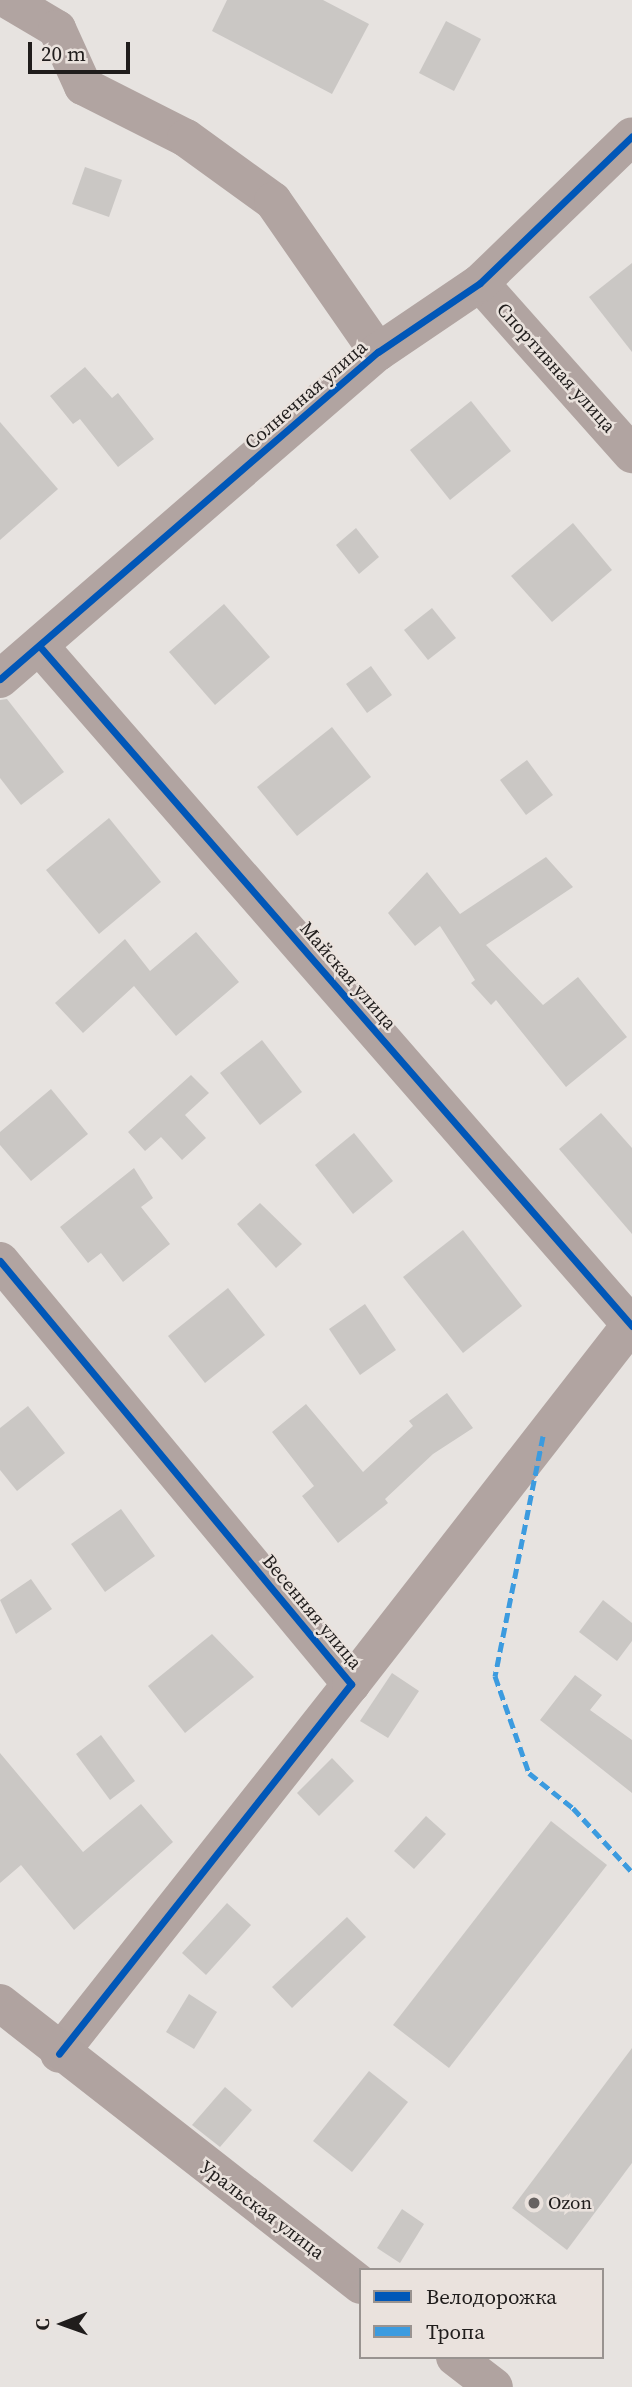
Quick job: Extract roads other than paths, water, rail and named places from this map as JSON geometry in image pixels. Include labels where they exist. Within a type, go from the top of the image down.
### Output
[{"type":"street","points":[[8,0],[57,29],[83,86],[186,138],[273,201],[378,352]]},
{"type":"street","name":"Солнечная улица","points":[[0,679],[42,649],[378,352],[480,283],[632,136]]},
{"type":"street","name":"Спортивная улица","points":[[480,283],[632,454]]},
{"type":"street","name":"Майская улица","points":[[42,649],[631,1325]]},
{"type":"street","name":"Весенняя улица","points":[[0,1261],[351,1684],[59,2054]]},
{"type":"street","points":[[351,1684],[631,1325]]},
{"type":"street","name":"Уральская улица","points":[[0,2003],[59,2054],[359,2283]]},
{"type":"street","points":[[458,2359],[494,2387]]},
{"type":"place","name":"Ozon","points":[[534,2203]]}]
